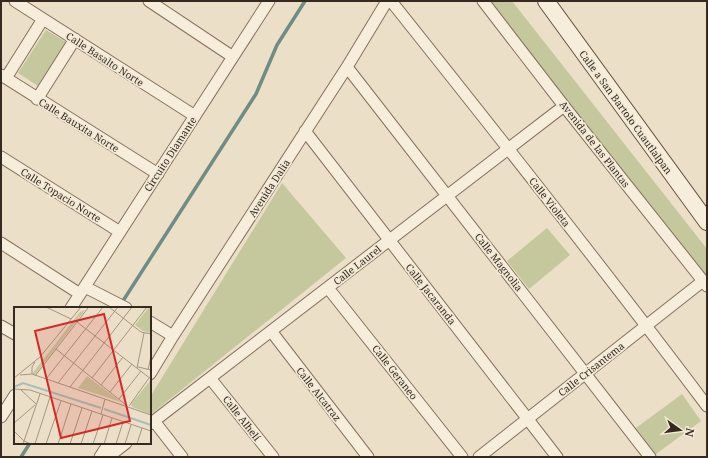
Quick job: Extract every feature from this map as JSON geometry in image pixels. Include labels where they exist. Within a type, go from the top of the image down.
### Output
[{"type":"main road","name":"Calle a San Bartolo Cuautlalpan","points":[[546,1],[707,222]]},
{"type":"street","name":"Calle Basalto Norte","points":[[15,1],[195,116]]},
{"type":"street","points":[[149,1],[233,57]]},
{"type":"street","name":"Circuito Diamante","points":[[72,307],[269,1]]},
{"type":"street","name":"Avenida Dalia","points":[[151,372],[347,67],[387,1]]},
{"type":"street","name":"Calle Violeta","points":[[391,1],[646,325],[707,406]]},
{"type":"street","name":"Avenida de las Plantas","points":[[483,1],[564,106],[705,283]]},
{"type":"street","points":[[3,77],[43,19]]},
{"type":"street","points":[[37,99],[75,39]]},
{"type":"street","name":"Calle Magnolia","points":[[347,67],[650,457]]},
{"type":"street","name":"Calle Bauxita Norte","points":[[3,77],[158,174]]},
{"type":"street","name":"Calle Laurel","points":[[152,423],[564,106]]},
{"type":"street","name":"Calle Jacaranda","points":[[305,131],[557,457]]},
{"type":"street","name":"Calle Topacio Norte","points":[[1,158],[120,232]]},
{"type":"street","points":[[1,242],[82,291],[123,306]]},
{"type":"street","name":"Calle Crisantema","points":[[479,457],[646,325],[705,283]]},
{"type":"street","name":"Calle Geraneo","points":[[328,288],[462,457]]},
{"type":"street","points":[[151,323],[173,336]]},
{"type":"street","points":[[1,326],[14,333]]},
{"type":"street","name":"Calle Alcatraz","points":[[271,331],[368,457]]},
{"type":"street","name":"Calle Alhelí","points":[[210,378],[273,457]]},
{"type":"street","points":[[2,412],[14,396]]},
{"type":"street","points":[[152,423],[182,457]]},
{"type":"street","points":[[100,457],[108,444]]},
{"type":"street","points":[[108,457],[125,444]]},
{"type":"green space","points":[[487,1],[512,1],[707,249],[707,280]]},
{"type":"green space","points":[[46,30],[66,42],[38,86],[18,73]]},
{"type":"green space","points":[[282,183],[346,258],[151,414],[151,395]]},
{"type":"green space","points":[[547,228],[570,255],[529,289],[507,261]]},
{"type":"green space","points":[[682,394],[701,421],[656,454],[636,428]]},
{"type":"waterway","points":[[121,304],[256,94],[277,45],[305,1]]},
{"type":"waterway","points":[[21,457],[29,444]]}]
